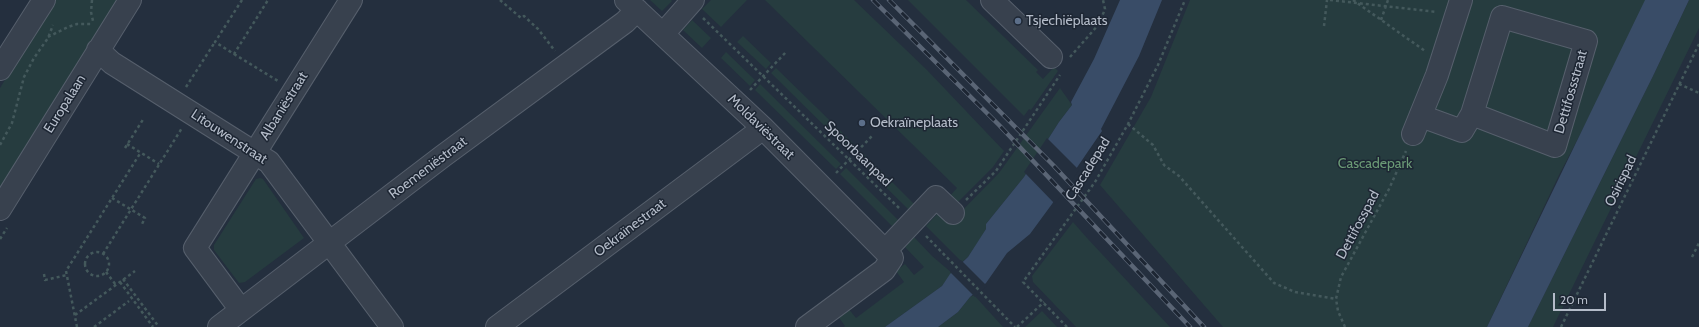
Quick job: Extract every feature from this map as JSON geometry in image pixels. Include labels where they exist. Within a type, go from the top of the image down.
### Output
[{"type":"street","points":[[0,69],[44,0]]},
{"type":"street","name":"Europalaan","points":[[0,209],[130,0]]},
{"type":"street","name":"Albaniëstraat","points":[[241,310],[195,248],[351,0]]},
{"type":"street","points":[[992,0],[1056,65]]},
{"type":"street","points":[[663,34],[691,2]]},
{"type":"street","name":"Moldaviëstraat","points":[[631,5],[762,127],[888,255]]},
{"type":"street","name":"Roemeniëstraat","points":[[219,327],[330,244],[442,156],[625,22],[631,5]]},
{"type":"street","points":[[1417,125],[1441,63],[1459,7]]},
{"type":"street","name":"Dettifossstraat","points":[[1417,125],[1462,131],[1472,114],[1502,17],[1586,41],[1555,146],[1472,114]]},
{"type":"street","name":"Litouwenstraat","points":[[98,50],[112,63],[269,162],[392,327]]},
{"type":"street","name":"Oekraïnestraat","points":[[497,327],[758,132],[762,127]]},
{"type":"street","points":[[808,327],[884,270],[888,255],[913,221],[936,197],[953,213]]},
{"type":"path","points":[[103,254],[159,164],[215,42],[242,0]]},
{"type":"path","points":[[234,54],[268,0]]},
{"type":"path","points":[[500,0],[521,18],[524,16],[538,29],[558,55]]},
{"type":"path","points":[[953,213],[996,171],[1058,80],[1056,65],[1059,60],[1071,57],[1099,24],[1105,9],[1103,0]]},
{"type":"path","name":"Cascadepad","points":[[1044,302],[1023,282],[1095,182],[1128,124],[1158,65],[1185,0]]},
{"type":"path","points":[[1324,26],[1329,0],[1386,6],[1459,7]]},
{"type":"path","points":[[1353,0],[1441,63]]},
{"type":"path","points":[[1381,20],[1388,0]]},
{"type":"path","name":"Spoorbaanpad","points":[[691,2],[849,160],[913,221],[937,248],[1016,327]]},
{"type":"path","points":[[0,145],[12,123],[24,77],[34,58],[48,38],[54,24]]},
{"type":"path","points":[[48,38],[58,31],[78,24],[94,24]]},
{"type":"path","points":[[215,42],[281,83]]},
{"type":"path","name":"Osirispad","points":[[1561,327],[1699,44]]},
{"type":"path","points":[[737,103],[787,52]]},
{"type":"path","points":[[1679,84],[1699,93]]},
{"type":"path","points":[[125,148],[144,118]]},
{"type":"path","points":[[1128,124],[1153,145],[1164,166],[1179,176],[1274,283],[1295,292],[1336,299]]},
{"type":"path","name":"Dettifosspad","points":[[1345,327],[1338,311],[1336,299],[1341,277],[1389,189],[1417,125]]},
{"type":"path","points":[[822,187],[873,135]]},
{"type":"path","points":[[127,144],[159,164]]},
{"type":"path","points":[[78,327],[66,271],[141,152]]},
{"type":"path","points":[[112,198],[145,218],[142,224]]},
{"type":"path","points":[[1692,257],[1699,243]]},
{"type":"path","points":[[96,252],[106,256],[109,264],[106,272],[96,276],[89,272],[85,266],[89,255],[96,252]]},
{"type":"path","points":[[75,315],[135,271]]},
{"type":"path","points":[[106,272],[116,285]]},
{"type":"path","points":[[44,274],[45,280],[67,275]]},
{"type":"path","points":[[123,279],[159,327]]},
{"type":"path","points":[[120,282],[153,327]]},
{"type":"path","points":[[94,327],[129,301]]},
{"type":"path","points":[[1016,327],[1044,302],[1067,327]]},
{"type":"green space","points":[[54,0],[123,0],[0,188],[0,88]]},
{"type":"green space","points":[[650,0],[671,0],[672,1],[662,11]]},
{"type":"green space","points":[[711,0],[747,0],[721,27],[702,9]]},
{"type":"green space","points":[[765,0],[854,0],[927,70],[1004,151],[993,167],[955,205],[948,198],[957,188]]},
{"type":"green space","points":[[908,0],[966,0],[1038,70],[1036,72],[1043,79],[1054,67],[1058,71],[1031,110],[1029,109],[1024,116]]},
{"type":"green space","name":"Cascadepark","points":[[1190,0],[1650,0],[1559,175],[1487,327],[1223,327],[1100,185],[1151,97]]},
{"type":"green space","points":[[1689,0],[1699,0],[1699,28],[1553,327],[1528,327],[1654,74]]},
{"type":"green space","points":[[692,20],[711,38],[702,48],[683,30]]},
{"type":"green space","points":[[743,36],[771,63],[766,69],[737,42]]},
{"type":"green space","points":[[726,52],[755,80],[750,86],[721,58]]},
{"type":"green space","points":[[776,68],[857,147],[852,153],[771,73]]},
{"type":"green space","points":[[760,84],[841,164],[836,169],[755,90]]},
{"type":"green space","points":[[1060,88],[1072,105],[1059,122],[1024,177],[986,224],[986,229],[982,236],[968,257],[962,262],[926,226],[940,211],[951,222],[999,173]]},
{"type":"green space","points":[[862,152],[914,204],[908,209],[856,158]]},
{"type":"green space","points":[[846,168],[898,220],[892,226],[840,174]]},
{"type":"green space","points":[[256,179],[263,179],[304,238],[245,282],[239,283],[214,250],[214,245]]},
{"type":"green space","points":[[1073,222],[1170,327],[1076,327],[1033,282],[1032,276]]},
{"type":"green space","points":[[914,237],[932,256],[952,273],[942,286],[885,327],[844,327],[845,326],[837,315],[847,307],[856,318],[904,282],[896,271],[905,264],[914,275],[924,267],[905,247]]},
{"type":"green space","points":[[974,295],[1003,327],[938,327],[958,312],[970,297]]},
{"type":"green space","points":[[1042,311],[1057,327],[1025,327]]},
{"type":"water","points":[[1120,0],[1162,0],[1139,56],[1101,129],[1102,131],[1052,204],[1030,234],[1007,253],[986,283],[970,297],[958,312],[938,327],[885,327],[942,286],[950,274],[968,257],[986,229],[986,224],[1024,177],[1059,122],[1072,105],[1071,102],[1094,59]]},
{"type":"water","points":[[1645,0],[1689,0],[1654,74],[1528,327],[1487,327]]},
{"type":"pier","points":[[1047,138],[1079,170],[1055,204],[1024,172]]},
{"type":"pier","points":[[961,260],[987,286],[975,297],[950,272]]},
{"type":"railway","points":[[873,0],[999,125],[1190,327]]},
{"type":"railway","points":[[889,0],[1053,165],[1204,327]]},
{"type":"place","name":"Tsjechiëplaats","points":[[1018,21]]},
{"type":"place","name":"Oekraïneplaats","points":[[862,123]]}]
